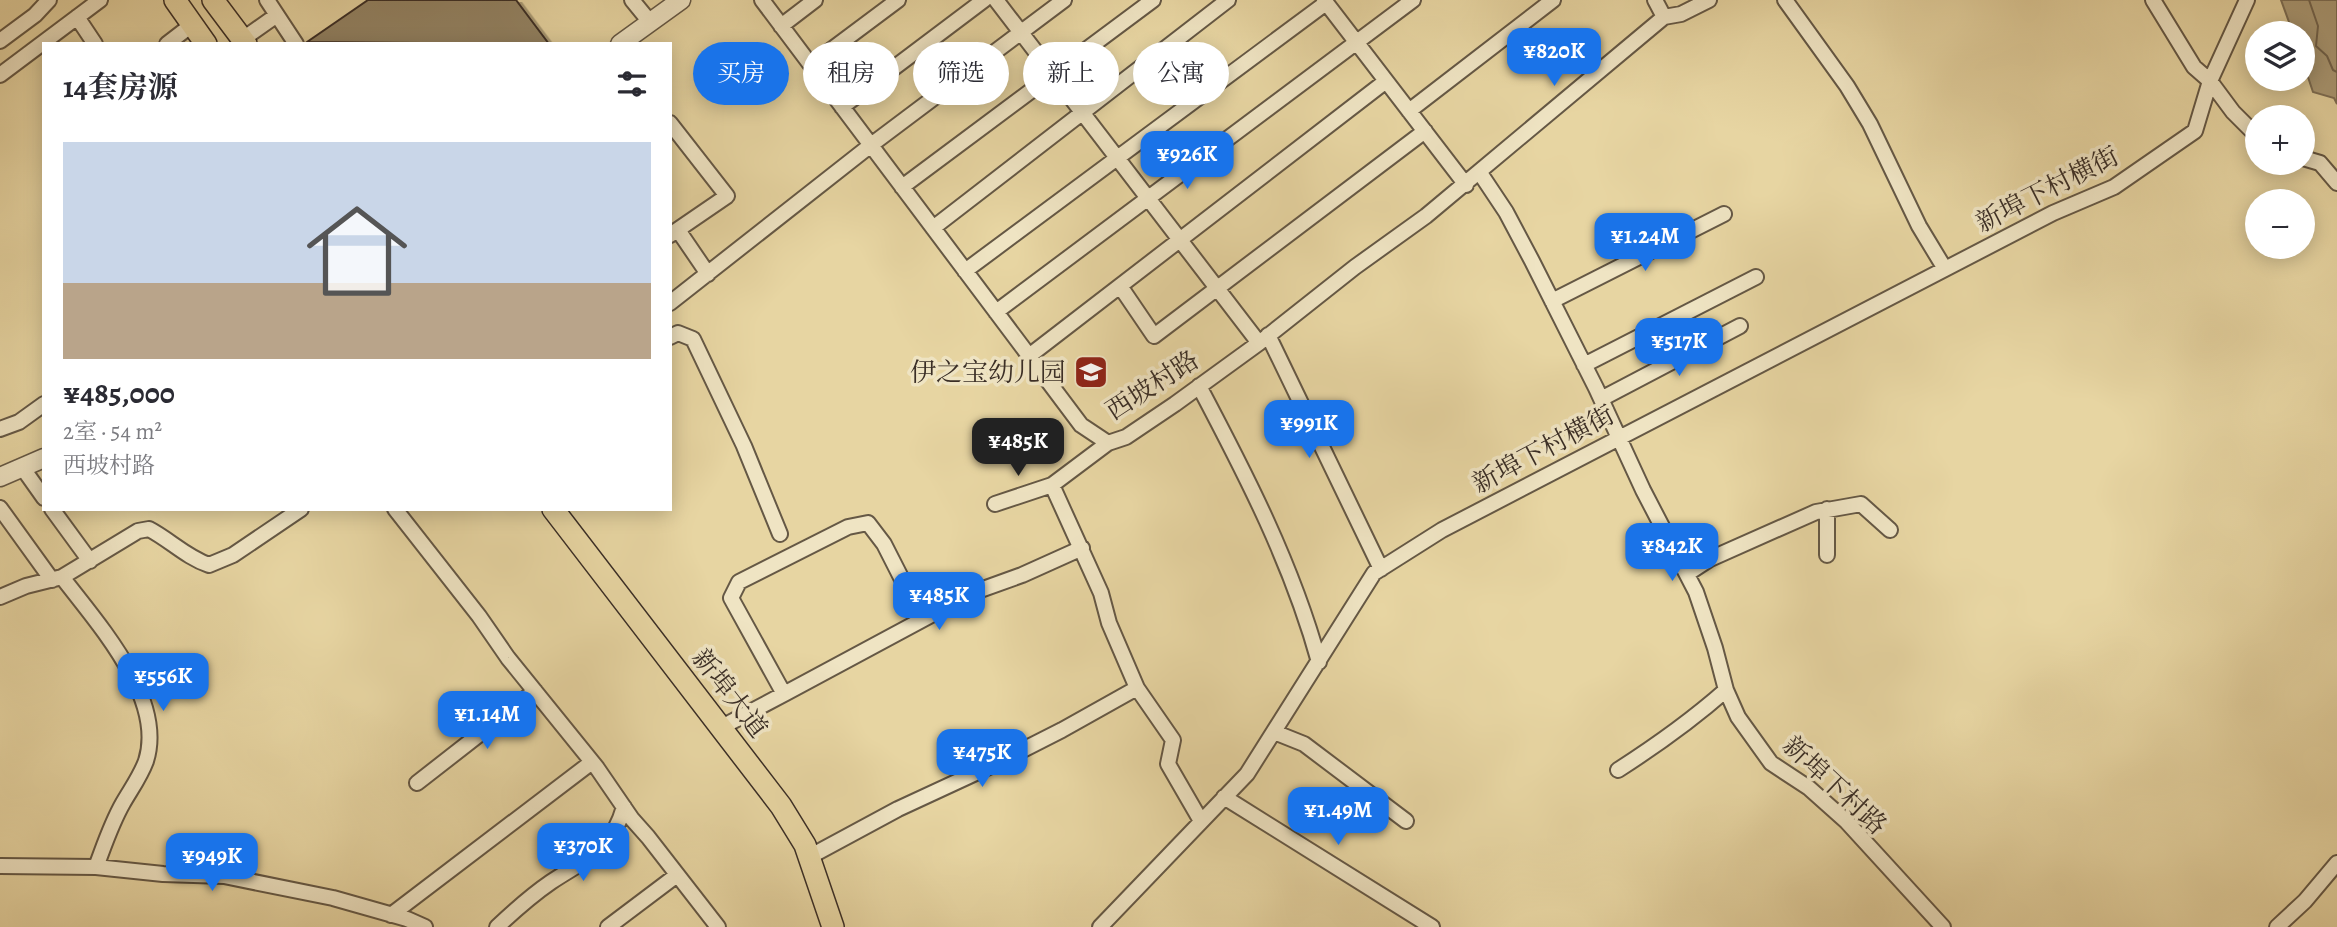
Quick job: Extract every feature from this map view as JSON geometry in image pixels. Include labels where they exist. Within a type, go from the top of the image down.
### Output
[{"type":"main road","points":[[175,0],[205,42]]},
{"type":"main road","points":[[213,0],[244,41]]},
{"type":"main road","name":"新埠大道","points":[[555,511],[781,806],[805,845],[832,927]]},
{"type":"street","points":[[0,41],[50,0]]},
{"type":"street","points":[[44,42],[100,0]]},
{"type":"street","points":[[267,0],[295,42]]},
{"type":"street","points":[[632,0],[650,22]]},
{"type":"street","points":[[623,42],[681,0]]},
{"type":"street","name":"西坡村路","points":[[762,0],[803,55]]},
{"type":"street","points":[[781,26],[815,0]]},
{"type":"street","points":[[842,42],[898,0]]},
{"type":"street","points":[[842,107],[984,0]]},
{"type":"street","points":[[996,0],[1028,42]]},
{"type":"street","points":[[672,301],[871,145],[1064,0]]},
{"type":"street","points":[[1096,42],[1153,0]]},
{"type":"street","points":[[933,228],[1228,0]]},
{"type":"street","points":[[996,312],[1413,0]]},
{"type":"street","points":[[1409,111],[1553,0]]},
{"type":"street","points":[[1655,0],[1664,17],[1681,14],[1709,0]]},
{"type":"street","points":[[1785,0],[1847,86],[1870,124],[1919,226],[1945,269]]},
{"type":"street","points":[[2153,0],[2194,67],[2210,81],[2245,124]]},
{"type":"street","name":"新埠下村横街","points":[[1100,927],[1247,774],[1374,573],[1442,530],[1619,437],[2053,214],[2114,187],[2195,131],[2210,81],[2247,0]]},
{"type":"street","points":[[965,271],[1325,2],[1466,185]]},
{"type":"street","points":[[244,41],[277,15]]},
{"type":"street","points":[[77,17],[94,42]]},
{"type":"street","name":"西坡村路","points":[[842,107],[1081,425],[1108,443],[1126,437],[1199,386],[1466,185],[1664,17]]},
{"type":"street","points":[[170,42],[193,24]]},
{"type":"street","points":[[0,75],[42,43]]},
{"type":"street","points":[[1029,356],[1386,81]]},
{"type":"street","points":[[902,187],[1023,96]]},
{"type":"street","points":[[1076,105],[1217,288],[1263,339],[1381,569]]},
{"type":"street","points":[[672,126],[727,196],[674,232],[708,274]]},
{"type":"street","points":[[1120,286],[1154,337],[1425,131]]},
{"type":"street","points":[[2315,162],[2320,163],[2337,183]]},
{"type":"street","name":"新埠下村路","points":[[1480,173],[1506,212],[1552,301],[1696,592],[1726,690],[1738,717],[1772,764],[1809,788],[1846,821],[1942,927]]},
{"type":"street","points":[[1552,301],[1724,214]]},
{"type":"street","points":[[1584,365],[1756,276]]},
{"type":"street","points":[[1601,399],[1740,327]]},
{"type":"street","points":[[672,336],[678,333],[693,339],[744,446],[780,534]]},
{"type":"street","points":[[1199,386],[1267,517],[1310,630],[1319,662]]},
{"type":"street","points":[[0,429],[19,422],[42,405]]},
{"type":"street","points":[[995,505],[1052,485],[1108,443]]},
{"type":"street","points":[[0,477],[42,459]]},
{"type":"street","points":[[22,467],[42,495]]},
{"type":"street","points":[[1052,485],[1101,593],[1109,623],[1137,688],[1173,740],[1168,764],[1201,821]]},
{"type":"street","points":[[1687,574],[1710,559],[1827,509],[1861,504],[1890,530]]},
{"type":"street","points":[[0,508],[133,675],[140,694],[149,741],[142,770],[108,832],[96,867]]},
{"type":"street","points":[[1827,509],[1827,555]]},
{"type":"street","points":[[53,511],[90,561]]},
{"type":"street","points":[[0,597],[26,586],[57,578],[138,531],[149,529],[173,543],[184,554],[209,565],[233,555],[298,511]]},
{"type":"street","points":[[397,511],[718,927]]},
{"type":"street","points":[[784,694],[731,598],[739,582],[848,527],[868,523],[884,544],[912,599]]},
{"type":"street","points":[[720,728],[972,593],[1022,575],[1082,548]]},
{"type":"street","points":[[809,857],[898,809],[1050,736],[1137,688]]},
{"type":"street","points":[[1618,770],[1662,742],[1726,690]]},
{"type":"street","points":[[417,783],[535,691]]},
{"type":"street","points":[[1273,732],[1304,744],[1406,821]]},
{"type":"street","points":[[391,915],[592,762]]},
{"type":"street","points":[[1224,797],[1432,927]]},
{"type":"street","points":[[497,927],[531,898],[609,841],[618,827],[624,807]]},
{"type":"street","points":[[2277,927],[2305,901],[2337,863]]},
{"type":"street","points":[[0,866],[96,867],[163,874],[224,876],[333,898],[425,927]]},
{"type":"street","points":[[608,927],[677,875]]},
{"type":"water","points":[[2281,0],[2337,0],[2337,104],[2334,98],[2313,91],[2315,91],[2315,21],[2289,21]]},
{"type":"building","points":[[368,0],[516,0],[548,42],[307,42]]},
{"type":"place","name":"伊之宝幼儿园","points":[[1091,372]]}]
